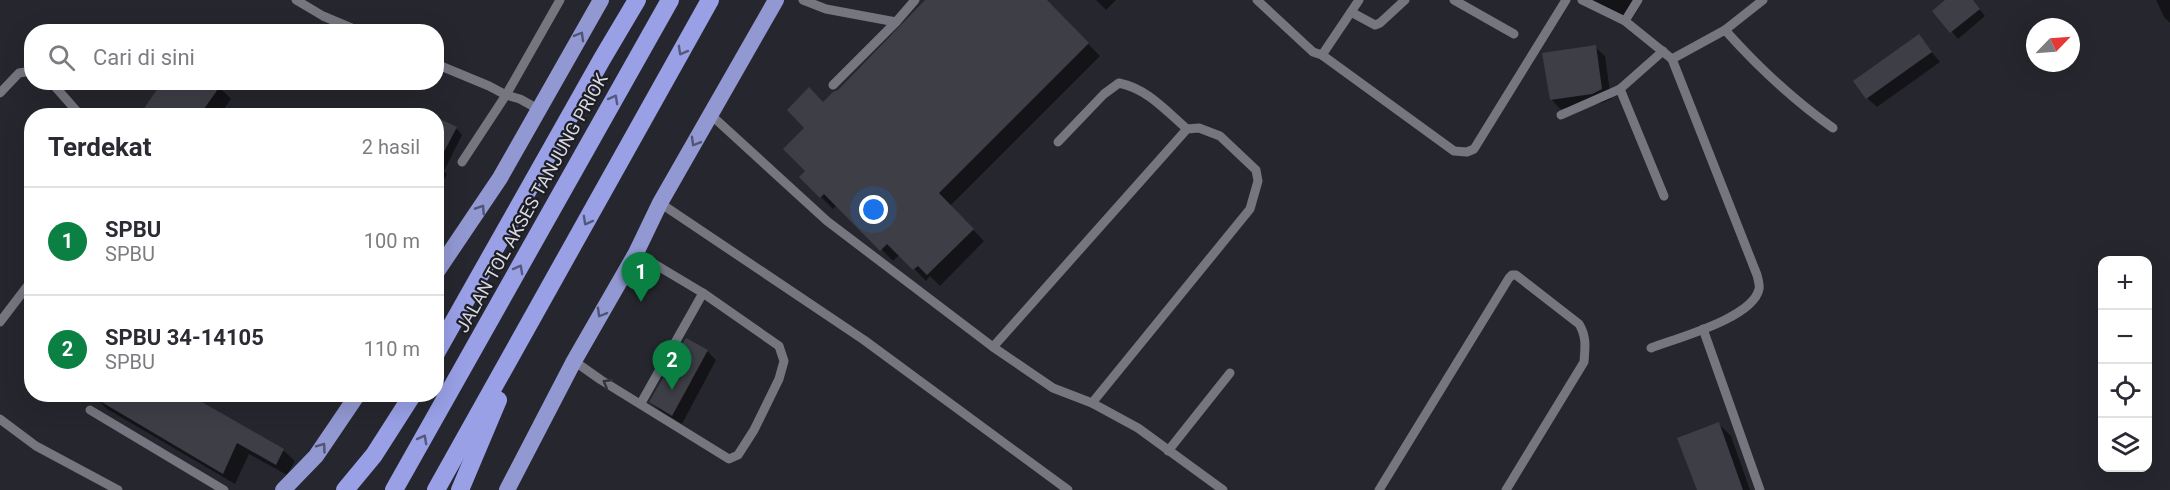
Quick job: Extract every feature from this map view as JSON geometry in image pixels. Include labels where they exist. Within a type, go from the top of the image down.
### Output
[{"type":"highway","points":[[444,261],[489,196],[601,0]]},
{"type":"highway","points":[[444,339],[637,0]]},
{"type":"highway","name":"JALAN TOL AKSES TANJUNG PRIOK","points":[[444,401],[670,0]]},
{"type":"highway","points":[[436,490],[710,0]]},
{"type":"highway","points":[[507,490],[574,361],[636,253],[660,202],[776,0]]},
{"type":"highway","points":[[460,490],[524,334]]},
{"type":"highway","points":[[283,490],[316,456],[353,402]]},
{"type":"highway","points":[[345,490],[374,454],[408,402]]},
{"type":"highway","name":"JALAN TOL AKSES TANJUNG PRIOK","points":[[394,490],[444,402]]},
{"type":"lane","points":[[296,0],[342,24]]},
{"type":"lane","points":[[462,162],[506,95],[560,0]]},
{"type":"lane","points":[[803,0],[825,9],[896,22]]},
{"type":"lane","points":[[833,85],[915,0]]},
{"type":"lane","points":[[1257,0],[1313,52],[1322,55],[1454,151],[1467,152],[1474,149],[1566,0]]},
{"type":"lane","points":[[1322,55],[1359,0]]},
{"type":"lane","points":[[1352,12],[1375,26],[1405,0]]},
{"type":"lane","points":[[1454,0],[1514,34]]},
{"type":"lane","points":[[1582,0],[1625,21],[1672,59],[1758,275],[1759,289],[1751,303],[1731,318],[1652,348]]},
{"type":"lane","points":[[1625,21],[1638,0]]},
{"type":"lane","points":[[1672,59],[1725,30],[1763,0]]},
{"type":"lane","points":[[1725,30],[1760,69],[1806,109],[1833,128]]},
{"type":"lane","points":[[1561,115],[1620,89],[1663,51]]},
{"type":"lane","points":[[444,68],[520,99],[538,109]]},
{"type":"lane","points":[[0,93],[19,73],[24,72]]},
{"type":"lane","points":[[1058,142],[1104,94],[1119,83],[1132,86],[1152,98],[1187,129]]},
{"type":"lane","points":[[1620,89],[1664,196]]},
{"type":"lane","points":[[58,90],[74,108]]},
{"type":"lane","points":[[711,115],[827,221],[993,347],[1053,388],[1092,404],[1138,428],[1223,490]]},
{"type":"lane","points":[[993,347],[1187,129],[1199,128],[1220,136],[1256,170],[1258,181],[1250,209],[1092,404]]},
{"type":"lane","points":[[660,202],[864,340],[1068,490]]},
{"type":"lane","points":[[574,361],[729,459],[738,454],[754,430],[779,379],[784,361],[779,346],[703,293],[636,253]]},
{"type":"lane","points":[[1378,490],[1509,278],[1516,275],[1579,324],[1586,343],[1584,362],[1506,490]]},
{"type":"lane","points":[[0,322],[24,290]]},
{"type":"lane","points":[[641,403],[703,293]]},
{"type":"lane","points":[[1703,329],[1760,490]]},
{"type":"lane","points":[[1168,451],[1230,373]]},
{"type":"lane","points":[[90,410],[224,490]]},
{"type":"lane","points":[[0,419],[36,446],[118,490]]},
{"type":"building","points":[[925,0],[1047,0],[1089,43],[939,193],[974,229],[927,275],[918,266],[913,270],[887,244],[880,251],[824,194],[820,198],[799,177],[805,171],[783,149],[804,128],[787,110],[809,87],[823,102],[838,90]]},
{"type":"building","points":[[1945,0],[1973,0],[1980,9],[1950,33],[1932,11]]},
{"type":"building","points":[[1919,34],[1932,52],[1866,99],[1853,81]]},
{"type":"building","points":[[1596,45],[1602,89],[1592,94],[1550,100],[1542,53]]},
{"type":"building","points":[[157,90],[217,90],[205,108],[144,108]]},
{"type":"building","points":[[444,121],[457,127],[444,152]]},
{"type":"building","points":[[686,338],[708,350],[672,416],[649,402]]},
{"type":"building","points":[[102,402],[202,402],[284,449],[276,465],[237,443],[223,474]]},
{"type":"building","points":[[1719,422],[1743,490],[1697,490],[1677,438]]},
{"type":"place","name":"SPBU","points":[[641,302]]},
{"type":"place","name":"SPBU 34-14105","points":[[672,390]]}]
